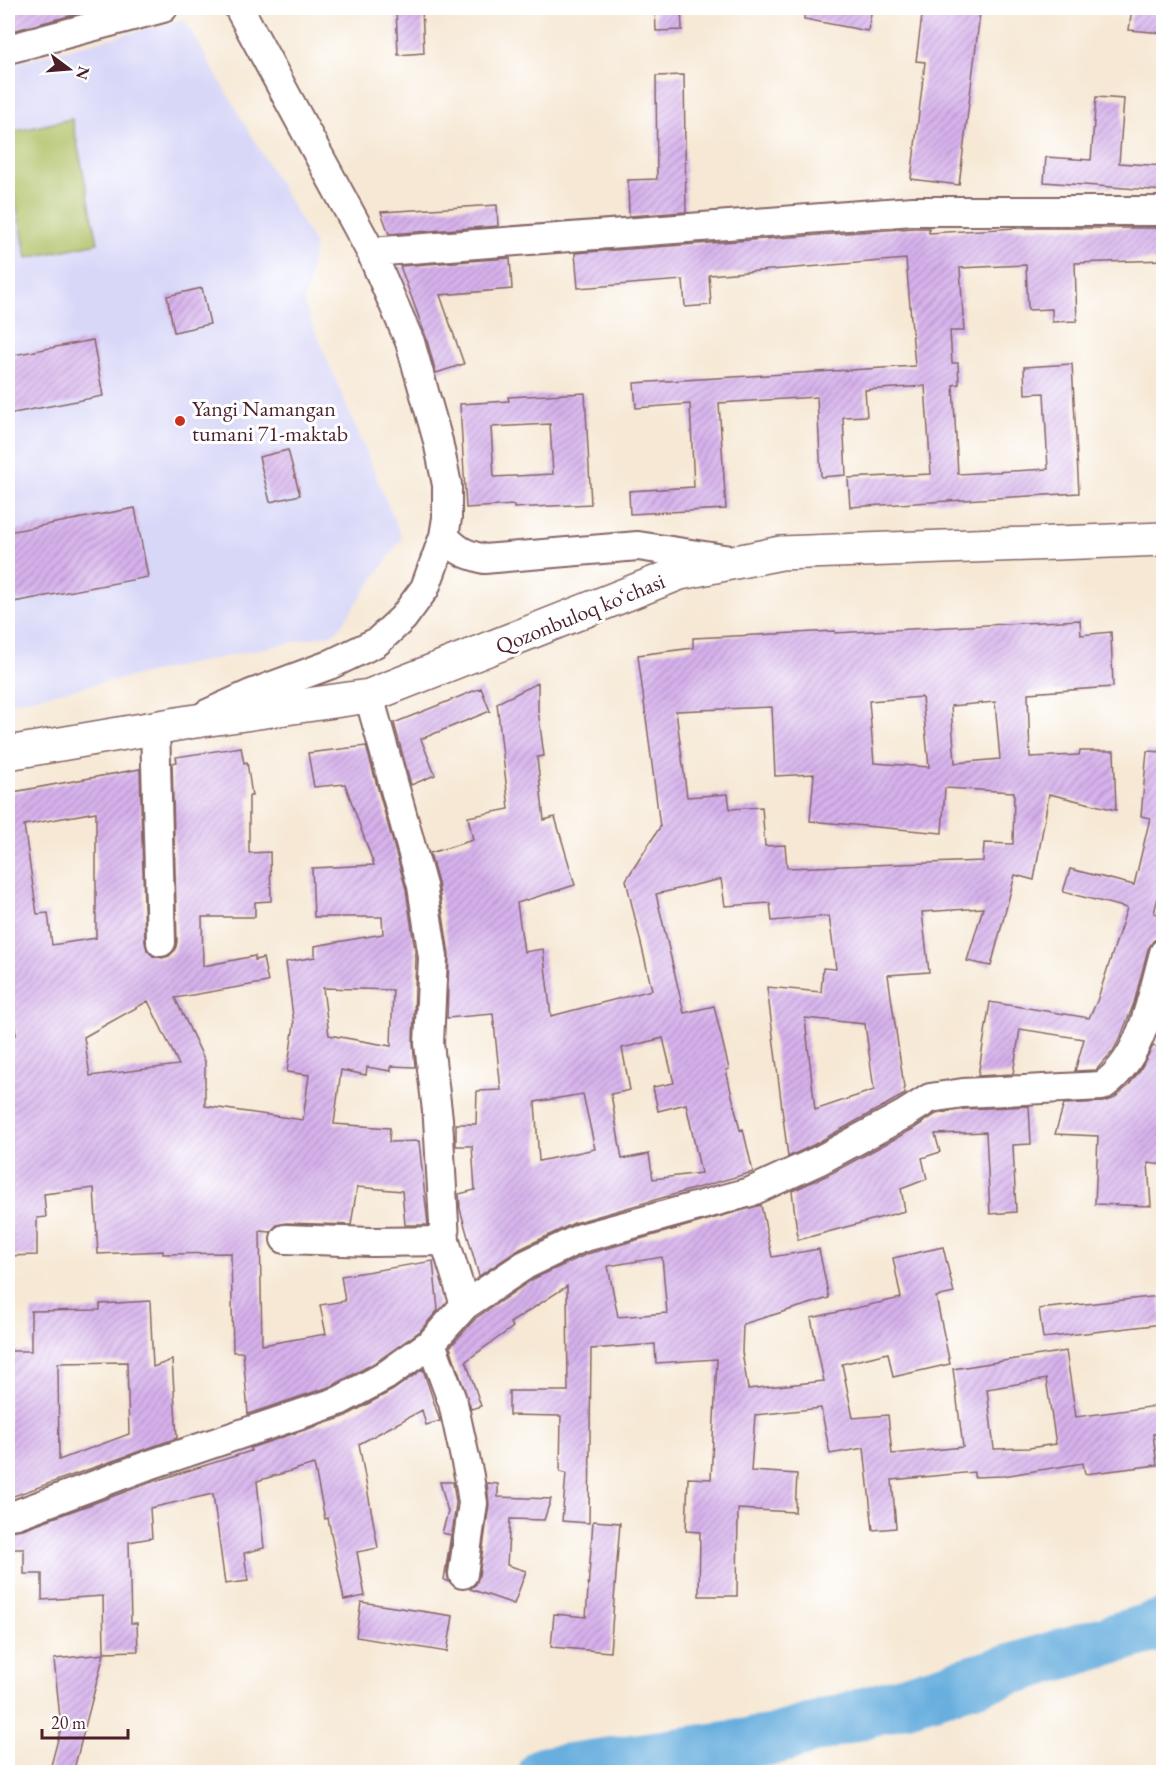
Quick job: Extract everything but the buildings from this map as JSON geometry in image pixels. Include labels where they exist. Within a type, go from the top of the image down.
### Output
[{"type":"main road","name":"Qozonbuloq koʻchasi","points":[[8,753],[189,722],[369,696],[680,573],[734,561],[781,553],[1164,539]]},
{"type":"street","points":[[8,49],[163,8]]},
{"type":"street","points":[[189,722],[251,694],[329,665],[377,642],[403,618],[425,588],[444,536],[447,518],[447,485],[438,441],[410,342],[371,252],[239,8]]},
{"type":"street","points":[[371,252],[913,211],[1164,211]]},
{"type":"street","points":[[444,536],[454,548],[466,555],[484,559],[638,546],[734,561]]},
{"type":"street","points":[[369,696],[422,886],[434,957],[429,1044],[438,1119],[445,1241],[465,1305]]},
{"type":"street","points":[[155,728],[161,942]]},
{"type":"street","points":[[8,1515],[17,1514],[146,1466],[339,1401],[385,1376],[431,1343],[465,1305],[525,1265],[581,1238],[750,1192],[820,1160],[930,1098],[963,1093],[1102,1086],[1125,1065],[1143,1026],[1164,953]]},
{"type":"street","points":[[285,1239],[372,1242],[445,1241]]},
{"type":"street","points":[[431,1343],[453,1403],[473,1503],[463,1574]]},
{"type":"shaded area","name":"Yangi Namangan tumani 71-maktab","points":[[184,19],[315,245],[304,304],[402,538],[336,633],[8,703],[8,65]]},
{"type":"green space","points":[[72,119],[98,243],[27,258],[8,164],[8,133]]},
{"type":"waterway","points":[[544,1772],[773,1740],[1164,1624]]},
{"type":"place","name":"Yangi Namangan tumani 71-maktab","points":[[180,421]]}]
